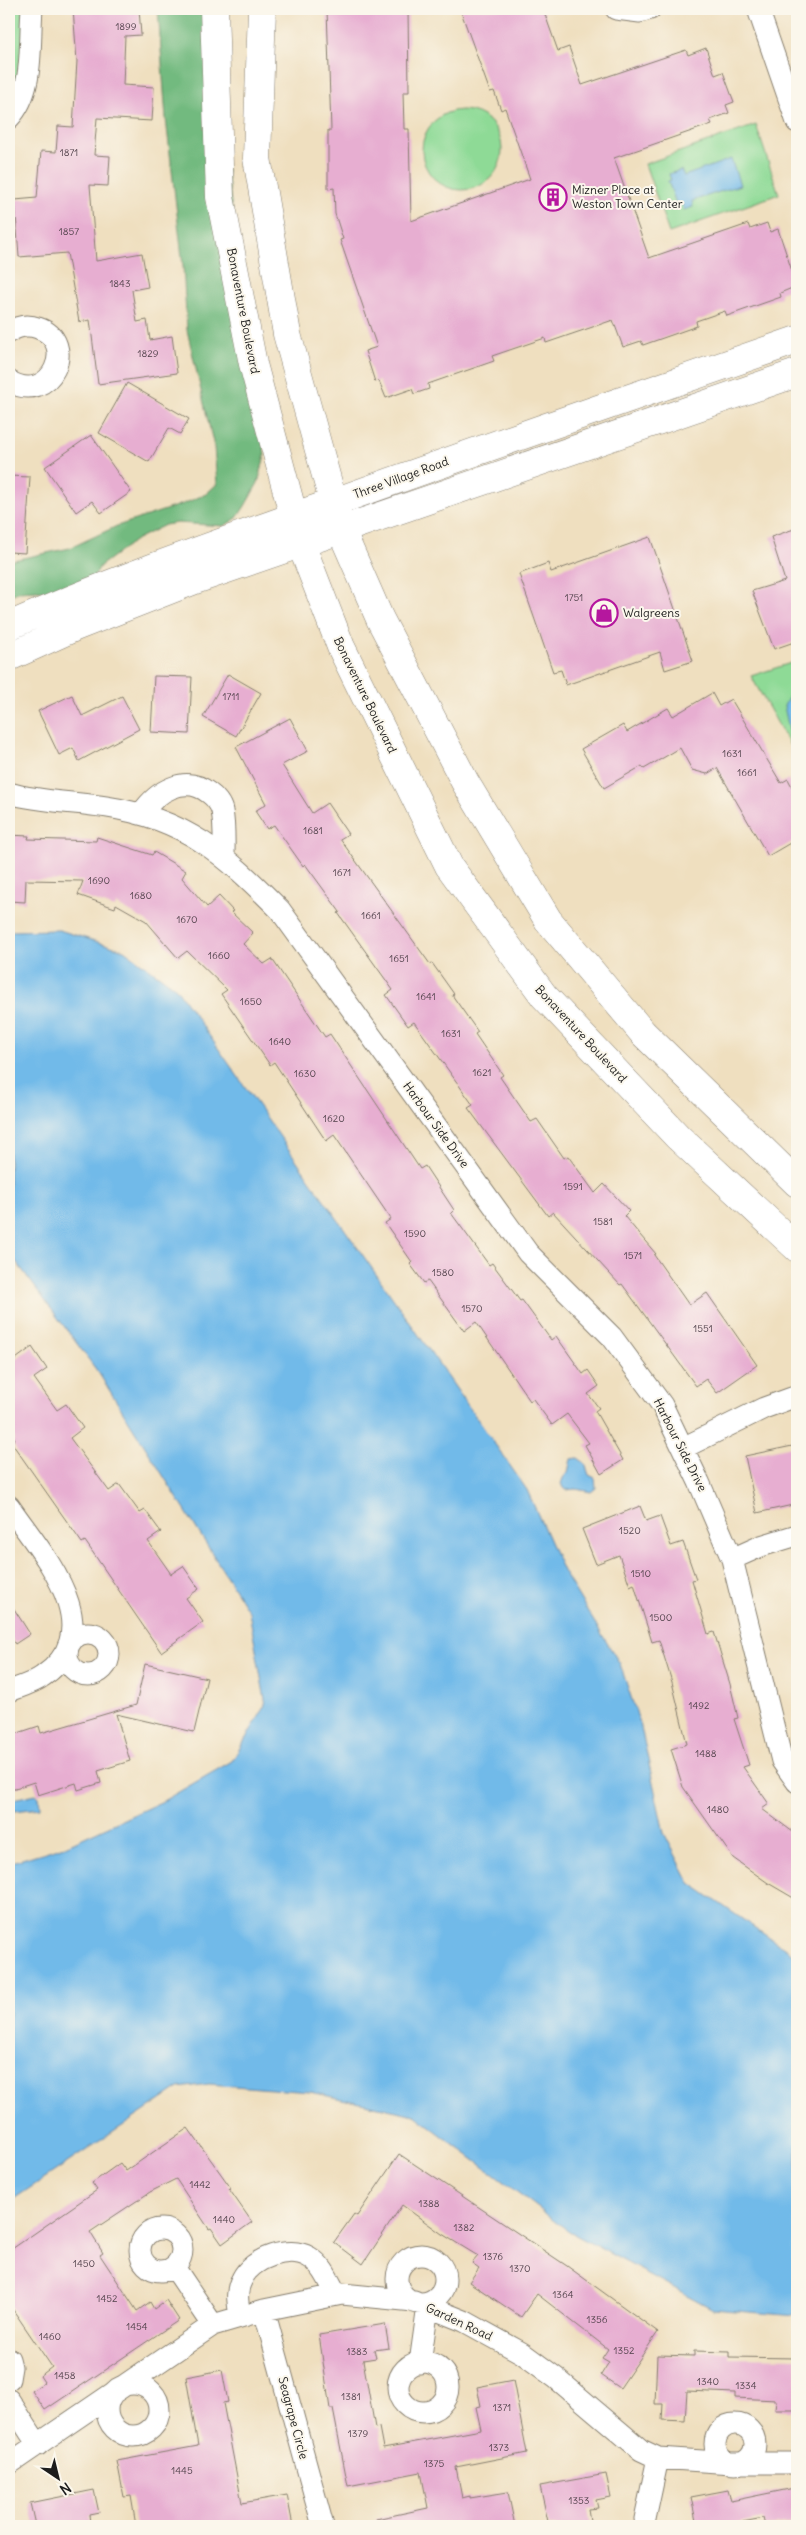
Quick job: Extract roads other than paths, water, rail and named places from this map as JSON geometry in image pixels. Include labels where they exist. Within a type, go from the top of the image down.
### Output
[{"type":"main road","name":"Bonaventure Boulevard","points":[[214,9],[220,197],[253,364],[301,544],[341,647],[449,866],[544,996],[678,1138],[797,1248]]},
{"type":"main road","points":[[262,9],[257,158],[287,334],[341,530],[380,619],[465,782],[548,920],[643,1033],[797,1183]]},
{"type":"main road","name":"Three Village Road","points":[[9,626],[63,602],[293,516],[797,340]]},
{"type":"main road","points":[[9,657],[75,627],[195,580],[797,373]]},
{"type":"street","points":[[9,118],[20,103],[26,88],[32,9]]},
{"type":"street","points":[[616,9],[640,12],[650,9]]},
{"type":"street","points":[[758,9],[797,122]]},
{"type":"street","points":[[9,332],[20,326],[41,328],[56,343],[58,354],[57,364],[46,381],[28,387],[18,386],[9,381]]},
{"type":"street","points":[[142,813],[152,798],[168,788],[190,784],[202,787],[214,796],[222,810],[224,857]]},
{"type":"street","name":"Harbour Side Drive","points":[[9,793],[142,813],[171,823],[224,857],[280,910],[528,1253],[565,1288],[618,1345],[662,1404],[732,1559],[782,1761],[797,1782]]},
{"type":"street","name":"Harbour Side Drive","points":[[9,801],[48,800]]},
{"type":"street","points":[[764,1408],[797,1385]]},
{"type":"street","points":[[683,1448],[764,1408],[797,1396]]},
{"type":"street","points":[[9,1506],[64,1587],[71,1606],[73,1627],[70,1642],[62,1658],[50,1671],[41,1678],[9,1692]]},
{"type":"street","points":[[732,1559],[761,1546],[797,1535]]},
{"type":"street","points":[[240,2316],[237,2293],[242,2276],[258,2263],[282,2253],[300,2253],[309,2257],[320,2266],[336,2294]]},
{"type":"street","points":[[174,2267],[213,2325]]},
{"type":"street","name":"Garden Road","points":[[9,2464],[213,2325],[240,2316],[336,2294],[369,2295],[421,2304],[464,2321],[522,2353],[556,2378],[641,2450],[658,2458],[732,2463],[797,2463]]},
{"type":"street","points":[[420,2363],[421,2304]]},
{"type":"street","name":"Seagrape Circle","points":[[264,2310],[322,2526]]},
{"type":"street","points":[[9,2359],[11,2367],[9,2379]]},
{"type":"street","points":[[9,2400],[38,2445]]},
{"type":"street","points":[[644,2524],[658,2458]]},
{"type":"water","points":[[731,159],[740,185],[692,201],[693,207],[684,210],[682,204],[677,206],[668,181],[671,180],[669,174],[681,170],[684,176]]},
{"type":"water","points":[[797,687],[797,742],[791,738],[784,706],[793,689]]},
{"type":"water","points":[[59,930],[124,950],[176,988],[527,1490],[563,1571],[620,1664],[641,1727],[664,1833],[690,1883],[797,1957],[797,2316],[713,2309],[570,2232],[415,2115],[310,2092],[209,2084],[179,2088],[9,2202],[9,1863],[65,1846],[163,1801],[232,1761],[266,1705],[249,1612],[98,1372],[9,1252],[9,931]]},
{"type":"water","points":[[578,1458],[585,1463],[589,1475],[595,1478],[596,1488],[591,1492],[576,1489],[566,1490],[561,1484],[568,1472],[571,1459]]},
{"type":"water","points":[[36,1794],[39,1797],[40,1808],[14,1811],[11,1801],[13,1799]]},
{"type":"place","name":"Mizner Place at Weston Town Center","points":[[553,197]]},
{"type":"place","name":"Walgreens","points":[[604,613]]}]
